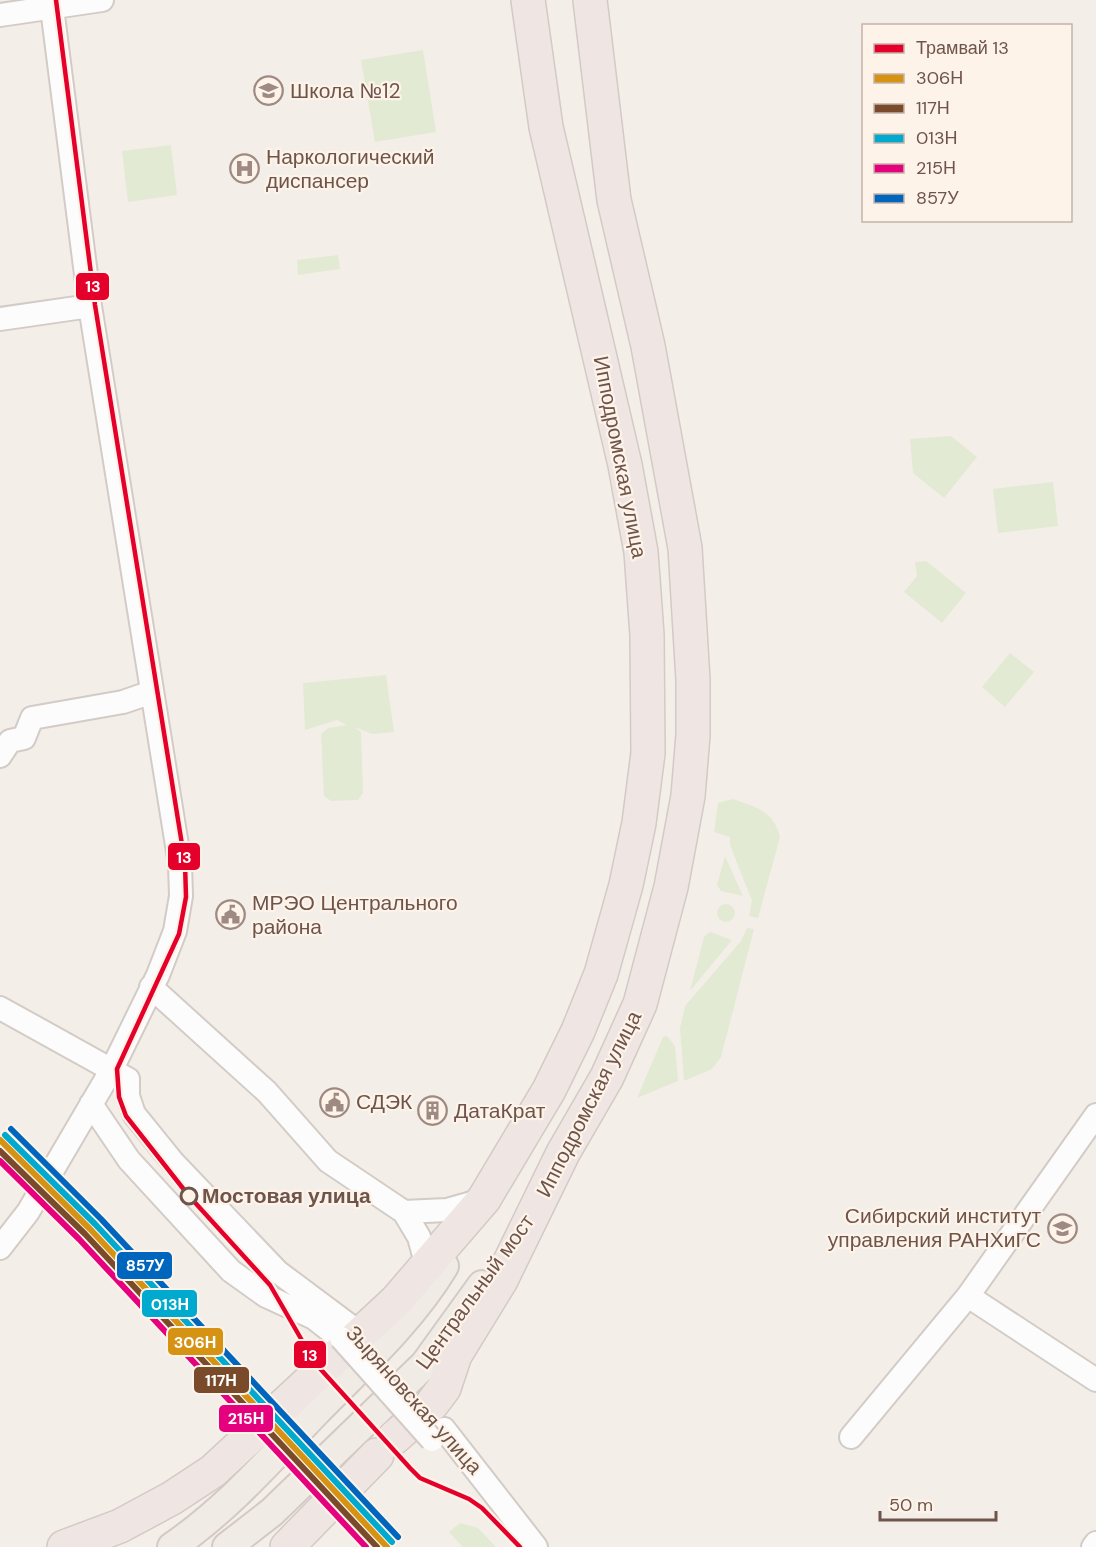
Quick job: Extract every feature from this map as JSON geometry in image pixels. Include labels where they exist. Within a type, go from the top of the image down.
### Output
[{"type":"highway","name":"Ипподромская улица","points":[[64,1547],[120,1526],[172,1498],[213,1471],[396,1301],[484,1199],[549,1090],[578,1031],[601,974],[626,885],[639,823],[648,753],[647,635],[641,552],[625,465],[546,127],[528,0]]},
{"type":"highway","name":"Ипподромская улица","points":[[287,1547],[415,1432],[444,1388],[455,1355],[496,1288],[563,1153],[607,1077],[640,1004],[669,898],[683,833],[693,735],[692,630],[685,548],[648,346],[614,200],[591,0]]},
{"type":"highway","points":[[566,211],[614,200]]},
{"type":"highway","points":[[639,823],[683,833]]},
{"type":"main road","name":"Центральный мост","points":[[172,1547],[196,1530],[242,1488],[392,1335],[440,1273],[484,1199]]},
{"type":"main road","name":"Центральный мост","points":[[227,1547],[272,1512],[425,1364],[537,1208]]},
{"type":"street","points":[[0,15],[51,4],[102,0]]},
{"type":"street","points":[[0,1248],[28,1212],[112,1069],[175,931],[181,896],[180,864],[90,306],[51,4]]},
{"type":"street","points":[[0,319],[90,306]]},
{"type":"street","points":[[0,756],[10,741],[24,738],[32,718],[123,702],[152,692]]},
{"type":"street","points":[[151,987],[267,1092],[328,1161],[404,1212],[419,1237],[425,1259],[422,1273]]},
{"type":"street","points":[[0,1008],[112,1069]]},
{"type":"street","name":"Зыряновская улица","points":[[112,1069],[128,1079],[128,1096],[134,1114],[172,1161],[278,1272],[347,1333],[415,1432],[505,1504],[520,1529],[536,1547]]},
{"type":"street","name":"Зыряновская улица","points":[[91,1104],[129,1160],[231,1271],[266,1296],[347,1333]]},
{"type":"street","points":[[851,1437],[968,1296],[1096,1115]]},
{"type":"street","points":[[404,1212],[447,1210],[484,1199]]},
{"type":"street","points":[[968,1296],[1096,1380]]},
{"type":"green space","points":[[423,50],[436,132],[375,142],[361,60]]},
{"type":"green space","points":[[171,145],[177,195],[128,202],[122,151]]},
{"type":"green space","points":[[338,255],[340,269],[298,275],[297,260]]},
{"type":"green space","points":[[951,436],[977,457],[944,498],[913,473],[910,439]]},
{"type":"green space","points":[[1053,482],[1058,526],[998,533],[993,489]]},
{"type":"green space","points":[[926,561],[966,593],[942,623],[904,592],[917,576],[915,562]]},
{"type":"green space","points":[[1010,653],[1034,672],[1005,707],[982,687]]},
{"type":"green space","points":[[386,675],[394,732],[372,734],[354,727],[361,732],[363,793],[358,800],[331,801],[324,796],[321,734],[328,728],[347,725],[337,720],[305,730],[303,683]]},
{"type":"green space","points":[[733,799],[763,811],[773,821],[780,837],[758,918],[749,916],[752,901],[730,845],[730,837],[714,832],[718,803]]},
{"type":"green space","points":[[725,856],[743,896],[721,891],[717,885]]},
{"type":"green space","points":[[726,904],[732,907],[735,913],[732,919],[726,922],[720,919],[717,913],[720,907]]},
{"type":"green space","points":[[747,928],[754,929],[721,1057],[712,1069],[684,1081],[680,1028],[685,1006],[741,941]]},
{"type":"green space","points":[[710,932],[732,940],[690,991],[704,937]]},
{"type":"green space","points":[[667,1036],[675,1046],[678,1081],[637,1098],[663,1037]]},
{"type":"green space","points":[[460,1523],[478,1528],[496,1547],[463,1547],[449,1532]]},
{"type":"tram line","name":"13","points":[[56,0],[95,305],[185,863],[186,897],[179,934],[117,1069],[119,1097],[126,1116],[189,1196],[270,1285],[315,1363],[420,1478],[469,1499],[482,1508],[520,1547]]},
{"type":"transit line","name":"857У","points":[[11,1129],[101,1219],[398,1537]]},
{"type":"transit line","name":"013Н","points":[[5,1135],[95,1224],[392,1542]]},
{"type":"transit line","name":"306Н","points":[[0,1140],[90,1229],[387,1547]]},
{"type":"transit line","name":"117Н","points":[[0,1151],[85,1234],[377,1547]]},
{"type":"transit line","name":"215Н","points":[[0,1161],[79,1239],[366,1547]]},
{"type":"place","name":"Школа №12","points":[[269,91]]},
{"type":"place","name":"Наркологический диспансер","points":[[245,169]]},
{"type":"place","name":"МРЭО Центрального района","points":[[231,915]]},
{"type":"place","name":"СДЭК","points":[[335,1102]]},
{"type":"place","name":"ДатаКрат","points":[[433,1111]]},
{"type":"place","name":"Мостовая улица","points":[[189,1196]]},
{"type":"place","name":"Сибирский институт управления РАНХиГС","points":[[1062,1228]]}]
